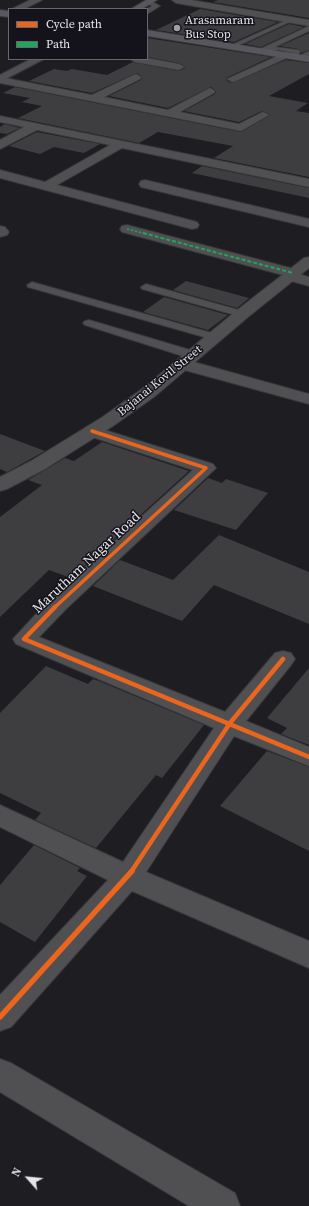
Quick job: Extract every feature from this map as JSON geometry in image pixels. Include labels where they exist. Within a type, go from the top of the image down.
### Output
[{"type":"main road","points":[[137,8],[151,1]]},
{"type":"main road","points":[[148,33],[231,47],[300,56]]},
{"type":"street","points":[[18,8],[38,0]]},
{"type":"street","points":[[176,0],[288,19],[309,26]]},
{"type":"street","points":[[217,7],[235,0]]},
{"type":"street","points":[[232,79],[300,56]]},
{"type":"street","points":[[0,80],[37,60]]},
{"type":"street","points":[[140,60],[179,67]]},
{"type":"street","points":[[72,108],[136,77]]},
{"type":"street","points":[[0,80],[242,128],[263,115]]},
{"type":"street","points":[[169,114],[210,91]]},
{"type":"street","points":[[0,119],[119,145],[309,183]]},
{"type":"street","points":[[0,145],[34,127]]},
{"type":"street","points":[[47,186],[119,145]]},
{"type":"street","points":[[0,174],[192,225]]},
{"type":"street","points":[[145,184],[309,223]]},
{"type":"street","points":[[127,229],[291,275],[309,282]]},
{"type":"street","name":"Bajanai Kovil Street","points":[[0,485],[38,465],[148,393],[242,314],[309,261]]},
{"type":"street","points":[[188,359],[309,399]]},
{"type":"street","name":"Marutham Nagar Road","points":[[92,431],[206,468],[58,604],[24,638],[230,723]]},
{"type":"street","points":[[0,1017],[128,877],[230,723],[284,659]]},
{"type":"street","points":[[230,723],[309,757]]},
{"type":"street","points":[[0,815],[128,877],[309,955]]},
{"type":"street","points":[[0,1074],[222,1206]]},
{"type":"lane","points":[[148,11],[157,6],[151,1]]},
{"type":"lane","points":[[231,47],[288,19]]},
{"type":"lane","points":[[261,51],[309,26]]},
{"type":"lane","points":[[32,285],[215,337]]},
{"type":"lane","points":[[146,287],[242,314]]},
{"type":"lane","points":[[89,323],[188,359]]},
{"type":"building","points":[[218,0],[309,0],[309,18],[213,2]]},
{"type":"building","points":[[200,9],[278,22],[234,42],[156,30]]},
{"type":"building","points":[[289,24],[304,27],[261,47],[245,44]]},
{"type":"building","points":[[309,33],[309,50],[301,53],[299,49],[280,46]]},
{"type":"building","points":[[148,38],[271,57],[226,78],[226,80],[231,83],[286,60],[309,63],[309,74],[269,96],[308,103],[296,111],[309,113],[309,177],[214,158],[233,146],[158,132],[139,143],[18,118],[42,106],[22,102],[30,98],[3,93],[15,87],[241,132],[270,115],[262,111],[239,122],[184,111],[215,94],[216,91],[211,87],[168,108],[109,96],[141,80],[142,77],[137,73],[92,93],[29,81],[54,69],[67,71],[72,69],[107,75],[133,62],[179,71],[185,68],[179,63],[148,57]]},
{"type":"building","points":[[5,124],[20,128],[7,134],[0,133],[0,127]]},
{"type":"building","points":[[37,132],[100,144],[84,153],[54,147],[40,154],[9,146]]},
{"type":"building","points":[[202,166],[309,188],[309,198],[192,173]]},
{"type":"building","points":[[186,281],[249,298],[237,308],[173,290]]},
{"type":"building","points":[[164,297],[228,315],[208,330],[143,312]]},
{"type":"building","points":[[0,434],[45,451],[7,472],[0,469]]},
{"type":"building","points":[[102,442],[189,471],[71,578],[49,570],[0,617],[0,517],[42,485],[28,480],[65,458],[74,461]]},
{"type":"building","points":[[208,478],[222,483],[226,479],[268,493],[236,530],[174,510]]},
{"type":"building","points":[[219,535],[309,572],[309,624],[214,585],[182,621],[93,586],[120,560],[173,580]]},
{"type":"building","points":[[46,666],[88,684],[93,679],[99,681],[204,725],[162,778],[156,775],[96,848],[35,820],[41,813],[0,793],[0,713]]},
{"type":"building","points":[[309,668],[309,745],[281,734],[287,728],[267,718]]},
{"type":"building","points":[[267,751],[309,767],[309,851],[220,806]]},
{"type":"building","points":[[34,845],[80,868],[77,871],[87,876],[35,942],[0,922],[0,885]]},
{"type":"marked path","points":[[127,229],[293,273]]},
{"type":"cycle path","points":[[92,431],[206,468],[58,604],[24,639],[309,757]]},
{"type":"cycle path","points":[[0,1017],[128,877],[230,723],[283,659]]},
{"type":"place","name":"Arasamaram Bus Stop","points":[[177,28]]}]
